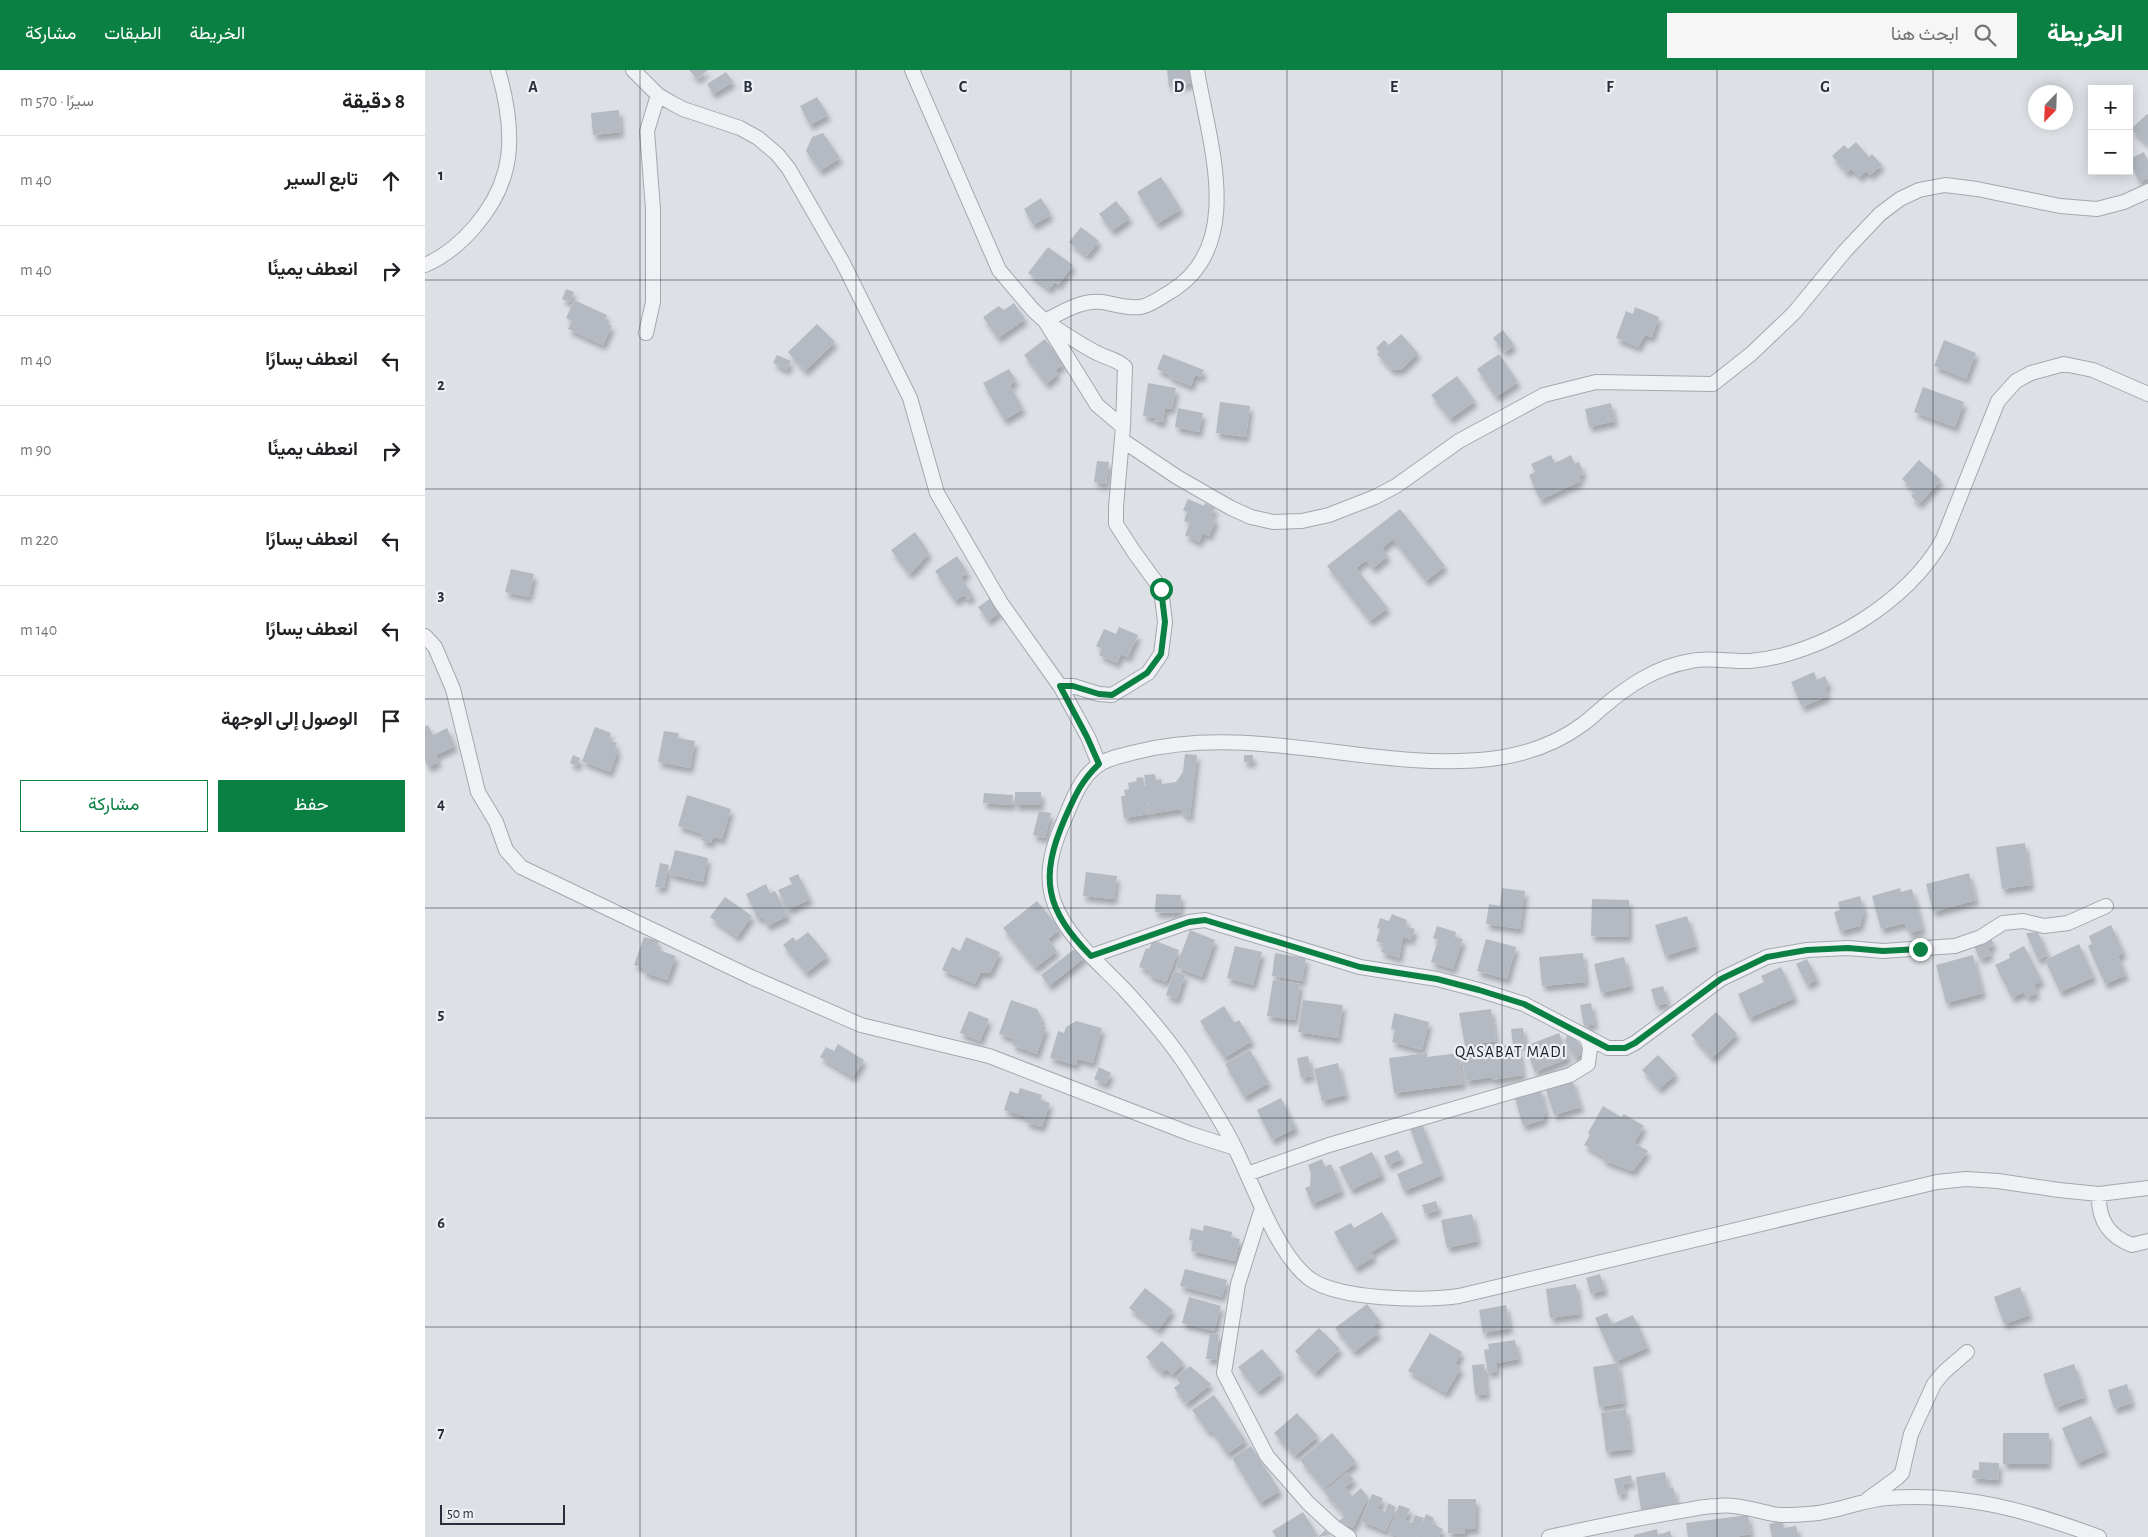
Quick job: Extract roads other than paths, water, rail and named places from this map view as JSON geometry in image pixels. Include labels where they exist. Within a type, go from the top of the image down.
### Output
[{"type":"street","points":[[425,266],[447,255],[465,238],[481,218],[502,181],[505,170],[508,132],[507,109],[497,70]]},
{"type":"street","points":[[633,70],[658,95],[683,109],[718,119],[758,138],[777,154],[789,169],[843,263],[910,398],[937,493],[1001,603],[1060,686],[1099,764]]},
{"type":"street","points":[[911,70],[999,270],[1033,310],[1045,320],[1074,340],[1099,354],[1116,360],[1125,367],[1123,433],[1116,524],[1133,552],[1161,589],[1165,622],[1161,654],[1147,673],[1112,695],[1099,694],[1073,686],[1060,686]]},
{"type":"street","points":[[1045,320],[1083,303],[1102,302],[1119,306],[1140,307],[1182,285],[1196,269],[1208,250],[1215,219],[1217,196],[1212,147],[1197,70]]},
{"type":"street","points":[[645,333],[653,302],[653,209],[647,131],[658,95]]},
{"type":"street","points":[[1045,320],[1097,406],[1123,433],[1177,477],[1231,508],[1251,517],[1273,522],[1302,521],[1329,515],[1375,497],[1396,486],[1459,441],[1544,395],[1596,382],[1713,384],[1751,354],[1794,313],[1845,250],[1880,214],[1900,199],[1919,190],[1945,185],[1977,189],[2060,206],[2097,209],[2124,202],[2148,191]]},
{"type":"street","points":[[2148,394],[2093,370],[2064,364],[2031,373],[2016,381],[1998,401],[1934,557],[1905,589],[1871,616],[1801,650],[1751,661],[1691,661],[1644,676],[1585,723],[1550,744],[1523,754],[1468,761],[1419,761],[1285,745],[1211,744],[1157,747],[1099,764],[1085,777],[1058,835],[1049,865],[1049,886],[1055,906],[1065,925],[1076,940],[1153,1021],[1169,1041],[1223,1124],[1262,1208],[1284,1248],[1298,1268],[1309,1278],[1320,1284],[1352,1293],[1434,1300],[1504,1287],[1937,1182],[1966,1179],[1997,1181],[2099,1194],[2148,1188]]},
{"type":"street","points":[[425,636],[435,647],[453,690],[478,792],[496,822],[505,850],[521,867],[751,977],[861,1025],[989,1056],[1191,1134],[1235,1148]]},
{"type":"street","points":[[1091,956],[1189,922],[1205,920],[1360,967],[1437,979],[1479,990],[1524,1004],[1608,1048],[1625,1048],[1635,1043],[1721,979],[1767,957],[1807,950],[1848,948],[1883,951],[1955,946],[1981,937],[2003,923],[2023,921],[2044,926],[2068,923],[2106,906]]},
{"type":"street","points":[[1247,1174],[1329,1145],[1570,1075],[1589,1064],[1590,1048],[1587,1038]]},
{"type":"street","points":[[2099,1194],[2102,1221],[2112,1235],[2132,1245],[2148,1241]]},
{"type":"street","points":[[1262,1208],[1238,1284],[1224,1373],[1267,1456],[1308,1503],[1334,1527],[1349,1537]]},
{"type":"street","points":[[1865,1501],[1897,1478],[1902,1472],[1911,1434],[1934,1384],[1943,1372],[1967,1352]]},
{"type":"street","points":[[1549,1537],[1650,1516],[1717,1506],[1745,1507],[1775,1514],[1807,1514],[1828,1512],[1865,1501],[1889,1498],[1935,1497],[1990,1503],[2025,1512],[2099,1537]]},
{"type":"district","name":"QASABAT MADI","points":[[1511,1051]]}]
